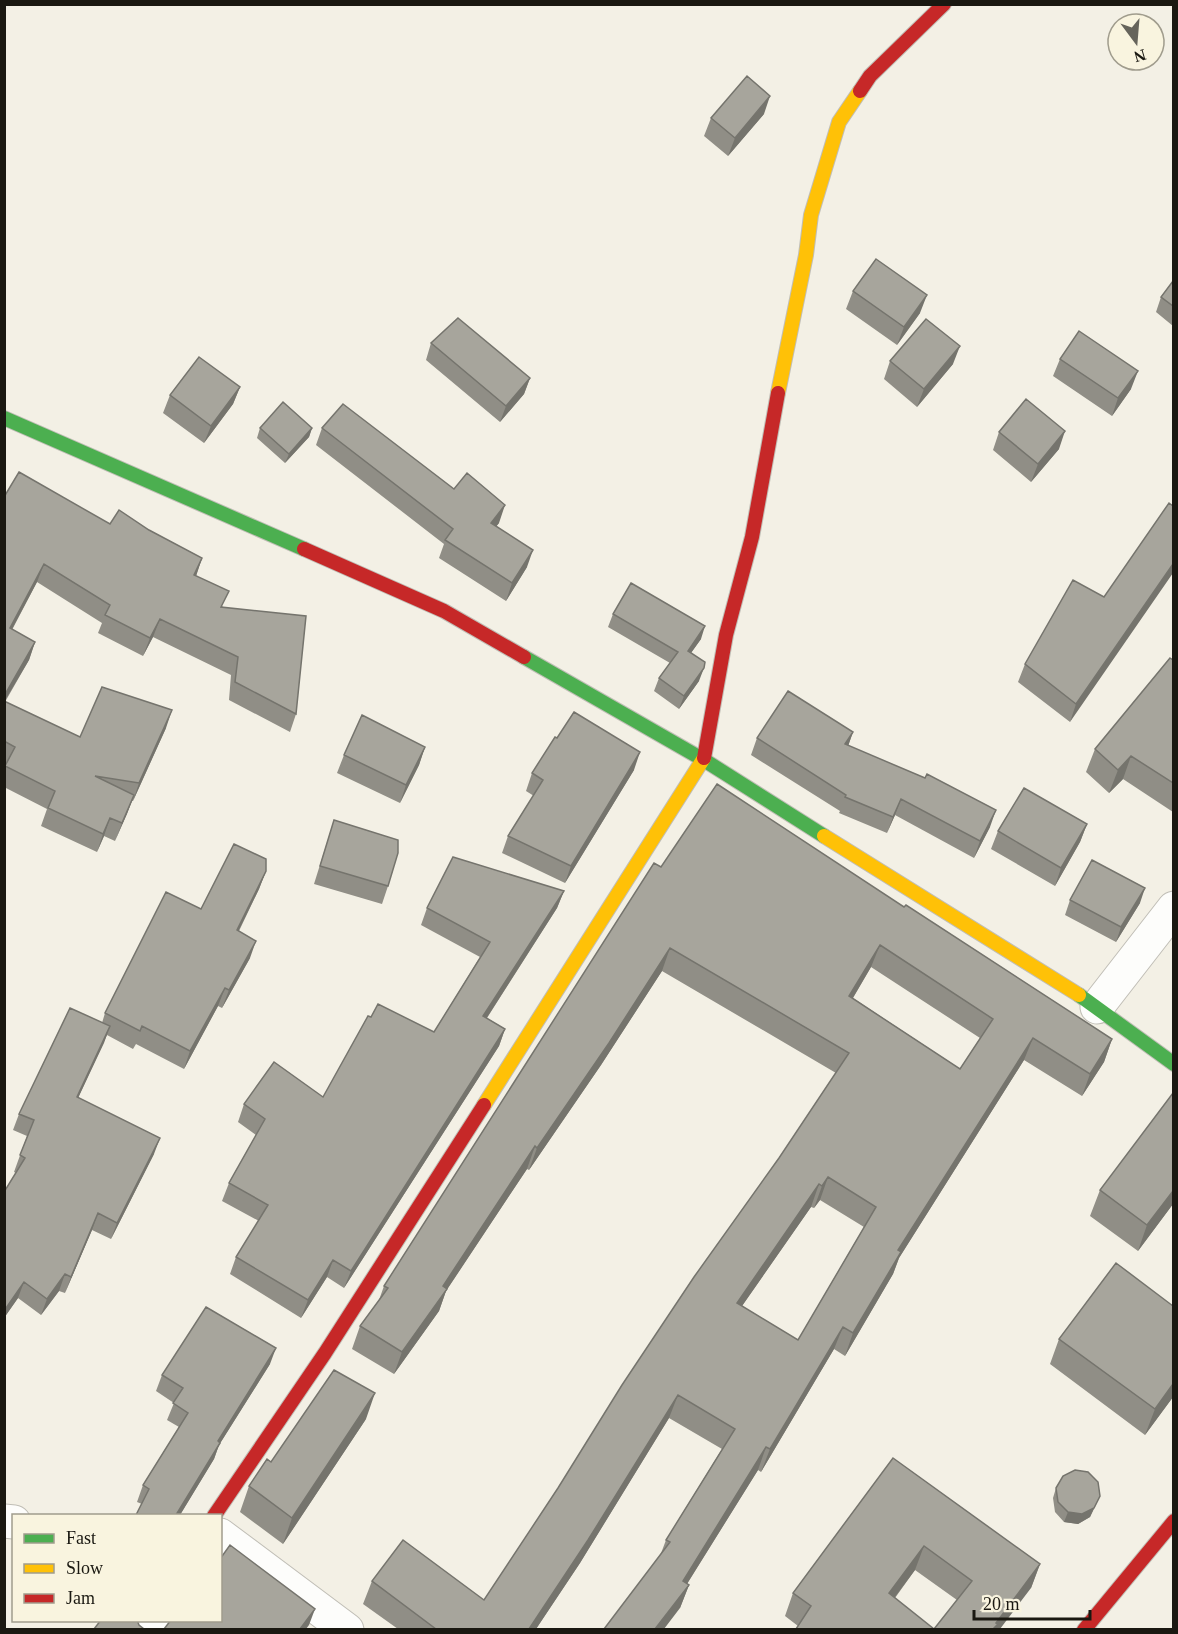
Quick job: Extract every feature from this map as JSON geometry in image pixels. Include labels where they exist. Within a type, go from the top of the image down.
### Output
[{"type":"street","points":[[215,1514],[325,1353],[704,760],[726,636],[752,537],[806,255],[811,215],[825,164],[839,122],[870,76],[944,4]]},
{"type":"street","points":[[4,418],[444,611],[704,760],[1098,1007],[1173,1064]]},
{"type":"street","points":[[1098,1007],[1173,908]]},
{"type":"street","points":[[1084,1629],[1173,1521]]},
{"type":"street","points":[[222,1536],[347,1629]]},
{"type":"building","points":[[747,76],[770,96],[735,138],[711,118]]},
{"type":"building","points":[[876,259],[927,295],[904,327],[853,291]]},
{"type":"building","points":[[1173,281],[1173,306],[1161,297]]},
{"type":"building","points":[[458,318],[530,378],[506,406],[431,343]]},
{"type":"building","points":[[926,319],[960,346],[924,389],[890,361]]},
{"type":"building","points":[[1079,331],[1138,371],[1118,398],[1060,359]]},
{"type":"building","points":[[199,357],[240,387],[211,426],[170,395]]},
{"type":"building","points":[[1026,399],[1065,431],[1038,464],[999,432]]},
{"type":"building","points":[[283,402],[312,428],[289,454],[260,428]]},
{"type":"building","points":[[343,404],[454,489],[467,473],[505,505],[491,523],[533,550],[512,583],[445,540],[453,529],[322,428]]},
{"type":"building","points":[[19,472],[110,524],[119,510],[149,530],[202,558],[194,575],[229,591],[221,607],[306,616],[296,714],[235,682],[238,657],[160,619],[150,638],[105,615],[110,605],[44,564],[10,628],[35,642],[4,696],[4,497]]},
{"type":"building","points":[[1169,503],[1173,506],[1173,564],[1076,704],[1025,664],[1073,580],[1104,597]]},
{"type":"building","points":[[631,583],[705,626],[688,651],[705,662],[704,668],[684,696],[659,678],[678,652],[613,614]]},
{"type":"building","points":[[1170,658],[1173,660],[1173,783],[1131,756],[1118,770],[1095,749]]},
{"type":"building","points":[[102,687],[172,710],[139,783],[95,776],[134,795],[122,823],[110,818],[103,834],[48,808],[55,791],[5,766],[15,747],[4,741],[4,701],[80,737]]},
{"type":"building","points":[[788,691],[853,732],[845,744],[925,778],[927,774],[996,810],[980,841],[901,799],[893,817],[845,797],[846,795],[757,738]]},
{"type":"building","points":[[574,712],[640,752],[571,866],[508,836],[543,780],[532,773]]},
{"type":"building","points":[[362,715],[425,747],[406,785],[344,755]]},
{"type":"building","points":[[717,784],[904,907],[906,905],[1112,1039],[1090,1074],[1033,1038],[898,1250],[901,1252],[853,1333],[843,1327],[770,1449],[766,1447],[683,1581],[689,1585],[655,1629],[604,1629],[670,1542],[666,1540],[735,1429],[678,1395],[588,1540],[529,1629],[436,1629],[372,1581],[403,1540],[484,1600],[694,1277],[779,1158],[849,1053],[670,948],[609,1043],[537,1148],[535,1146],[443,1286],[447,1289],[402,1352],[360,1326],[388,1288],[384,1286],[654,863],[661,867]],"holes":[[[880,945],[993,1019],[960,1069],[849,996]],[[828,1177],[876,1207],[798,1340],[737,1303],[819,1184],[822,1186]]]},
{"type":"building","points":[[1024,788],[1087,824],[1061,868],[998,831]]},
{"type":"building","points":[[334,820],[398,840],[398,853],[388,886],[320,866]]},
{"type":"building","points":[[234,844],[266,859],[266,871],[237,930],[256,941],[229,990],[225,988],[190,1051],[142,1026],[140,1031],[105,1013],[166,892],[201,909]]},
{"type":"building","points":[[453,857],[564,891],[483,1016],[505,1029],[351,1271],[333,1260],[308,1300],[236,1257],[268,1205],[229,1183],[265,1119],[244,1104],[274,1062],[323,1097],[368,1016],[371,1017],[378,1004],[434,1032],[490,942],[427,908]]},
{"type":"building","points":[[1092,860],[1145,888],[1121,927],[1070,900]]},
{"type":"building","points":[[70,1008],[110,1026],[77,1097],[160,1138],[117,1223],[98,1213],[71,1277],[65,1274],[47,1299],[24,1282],[4,1311],[4,1192],[25,1158],[20,1155],[34,1120],[19,1114]]},
{"type":"building","points":[[1173,1093],[1173,1191],[1147,1225],[1100,1190]]},
{"type":"building","points":[[1116,1263],[1173,1306],[1173,1384],[1155,1409],[1059,1339]]},
{"type":"building","points":[[206,1307],[276,1348],[218,1441],[220,1443],[177,1514],[136,1514],[149,1489],[143,1485],[188,1413],[173,1403],[183,1388],[162,1375]]},
{"type":"building","points":[[334,1370],[375,1393],[292,1518],[249,1486],[267,1459],[271,1462]]},
{"type":"building","points":[[893,1458],[1040,1564],[993,1629],[934,1629],[796,1629],[811,1606],[793,1593]],"holes":[[[924,1546],[972,1581],[934,1629],[889,1593]]]},
{"type":"building","points":[[1075,1470],[1088,1472],[1098,1482],[1100,1496],[1094,1508],[1082,1514],[1068,1512],[1058,1502],[1056,1488],[1063,1476]]},
{"type":"building","points":[[230,1545],[315,1609],[300,1629],[164,1629],[169,1622],[222,1622],[222,1556]]},
{"type":"building","points":[[99,1622],[138,1622],[144,1629],[94,1629]]},
{"type":"traffic: fast","points":[[4,418],[304,549]]},
{"type":"traffic: fast","points":[[524,657],[704,760],[824,836]]},
{"type":"traffic: fast","points":[[1079,995],[1174,1064]]},
{"type":"traffic: slow","points":[[778,393],[806,255],[811,215],[839,122],[860,91]]},
{"type":"traffic: slow","points":[[484,1105],[704,758]]},
{"type":"traffic: slow","points":[[824,836],[1079,995]]},
{"type":"traffic: jam","points":[[860,91],[870,76],[944,4]]},
{"type":"traffic: jam","points":[[704,758],[726,635],[752,537],[778,393]]},
{"type":"traffic: jam","points":[[304,549],[444,611],[524,657]]},
{"type":"traffic: jam","points":[[215,1514],[325,1353],[484,1105]]},
{"type":"traffic: jam","points":[[1084,1630],[1174,1521]]}]
